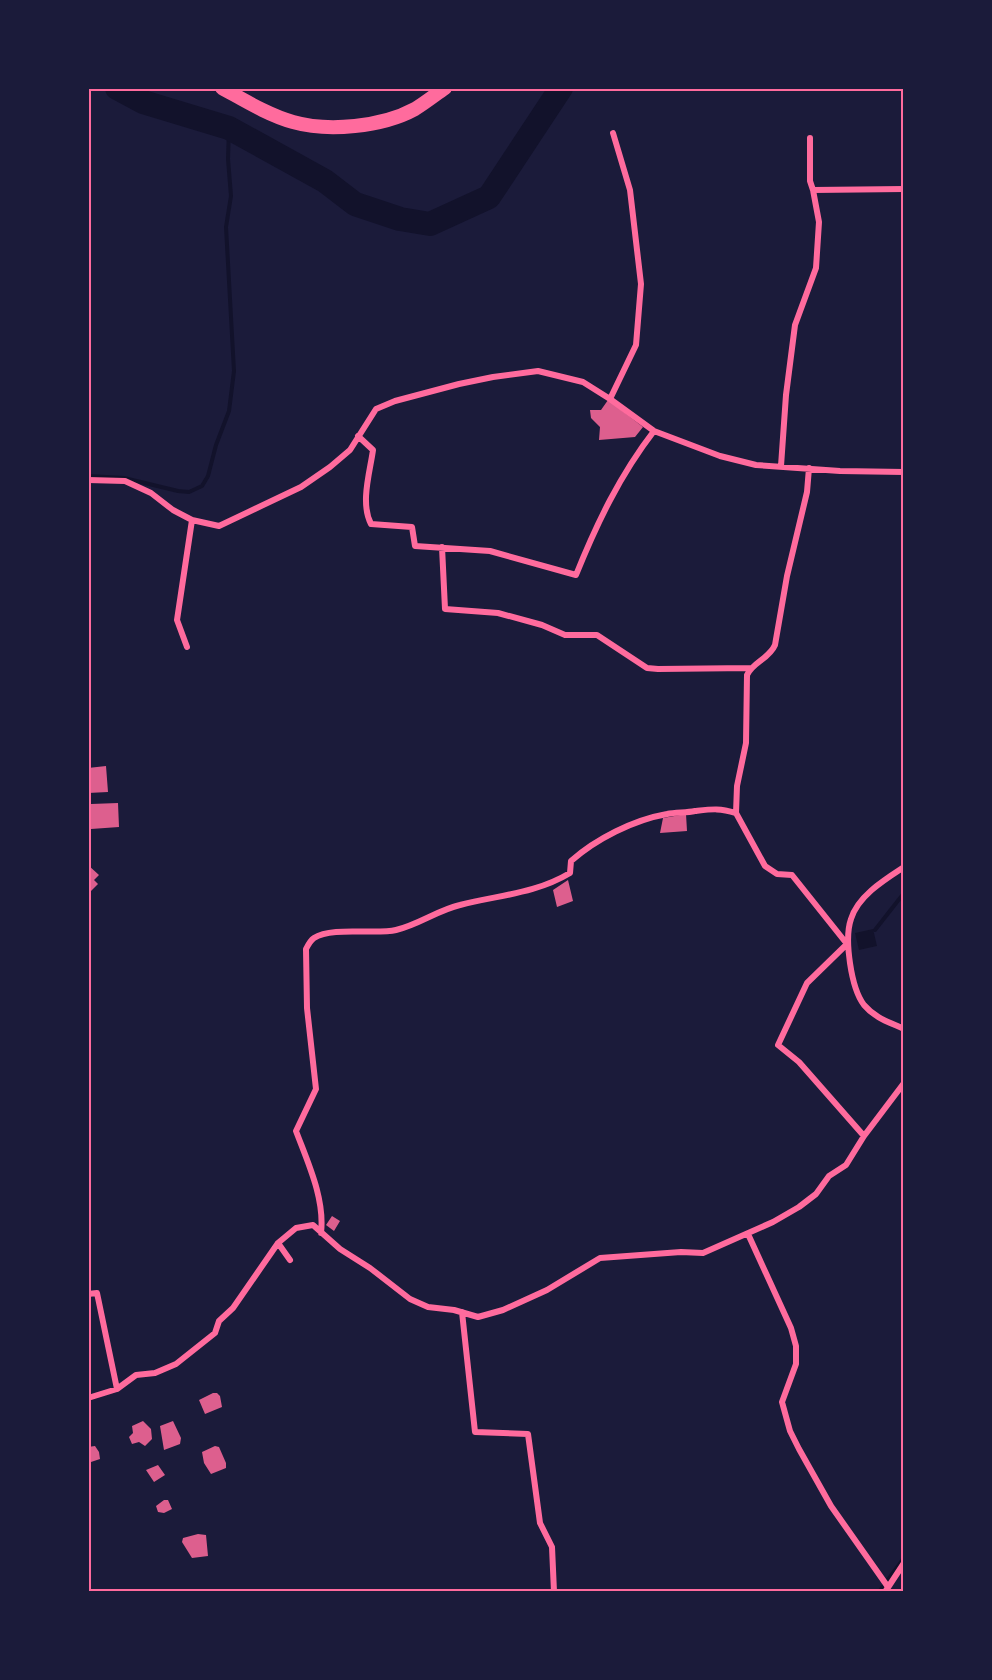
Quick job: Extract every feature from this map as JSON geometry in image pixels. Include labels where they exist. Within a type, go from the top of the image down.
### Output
[{"type":"main road","points":[[222,88],[291,122],[338,128],[378,122],[413,110],[445,88]]},
{"type":"street","points":[[610,399],[636,345],[641,284],[630,190],[614,133]]},
{"type":"street","points":[[781,466],[786,395],[795,325],[816,268],[819,222],[810,182],[810,138]]},
{"type":"street","points":[[813,190],[903,189]]},
{"type":"street","points":[[88,480],[125,482],[151,493],[173,510],[192,520],[206,525],[219,526],[301,487],[330,467],[350,450],[376,409],[395,401],[482,379],[538,371],[582,382],[654,431],[720,456],[756,465],[840,471],[903,472]]},
{"type":"street","points":[[358,436],[373,450],[366,498],[368,518],[371,524],[412,527],[415,546],[490,550],[576,575],[597,524],[616,487],[636,453],[654,431]]},
{"type":"street","points":[[442,547],[445,609],[498,613],[542,625],[565,635],[597,635],[647,668],[750,668],[772,653],[776,645],[786,576],[807,492],[809,468]]},
{"type":"street","points":[[187,647],[177,620],[192,520]]},
{"type":"street","points":[[750,668],[746,686],[748,702],[746,743],[737,786],[736,813],[765,866],[777,874],[792,875],[847,944]]},
{"type":"street","points":[[321,1233],[323,1218],[312,1172],[296,1131],[316,1089],[307,1008],[306,975],[306,949],[315,937],[333,933],[395,931],[458,905],[542,887],[570,873],[571,861],[594,845],[619,830],[654,817],[709,808],[720,808],[736,813]]},
{"type":"street","points":[[903,867],[873,889],[861,902],[851,918],[847,944],[850,963],[863,1003],[879,1018],[903,1029]]},
{"type":"street","points":[[847,944],[807,983],[778,1045],[799,1062],[864,1136]]},
{"type":"street","points":[[88,1398],[117,1389],[136,1375],[154,1373],[176,1364],[215,1333],[219,1321],[232,1308],[278,1244],[296,1228],[313,1225],[340,1249],[370,1268],[410,1299],[428,1307],[478,1317],[503,1310],[547,1290],[600,1258],[681,1252],[703,1253],[748,1234],[799,1208],[816,1194],[829,1176],[846,1165],[903,1083]]},
{"type":"street","points":[[748,1234],[791,1328],[796,1346],[796,1364],[782,1402],[790,1431],[831,1506],[887,1589],[903,1563]]},
{"type":"street","points":[[278,1244],[290,1260]]},
{"type":"street","points":[[88,1294],[97,1293],[117,1389]]},
{"type":"street","points":[[462,1312],[475,1432],[528,1434],[540,1522],[552,1547],[554,1592]]},
{"type":"shaded area","points":[[873,929],[877,946],[859,950],[855,933]]},
{"type":"building","points":[[608,400],[643,427],[635,437],[599,440],[600,427],[591,418],[590,410],[601,410]]},
{"type":"building","points":[[106,766],[108,792],[88,793],[88,768]]},
{"type":"building","points":[[118,803],[119,827],[91,829],[91,804]]},
{"type":"building","points":[[686,814],[687,831],[660,833],[663,818]]},
{"type":"building","points":[[88,865],[99,875],[94,880],[98,884],[90,892],[88,890]]},
{"type":"building","points":[[568,880],[573,901],[557,907],[553,890]]},
{"type":"building","points":[[332,1216],[340,1221],[334,1231],[326,1225]]},
{"type":"building","points":[[213,1393],[220,1396],[222,1407],[205,1414],[199,1400]]},
{"type":"building","points":[[143,1421],[151,1429],[152,1439],[145,1446],[139,1442],[132,1444],[129,1437],[133,1433],[132,1426]]},
{"type":"building","points":[[173,1421],[181,1438],[180,1444],[164,1450],[160,1426]]},
{"type":"building","points":[[95,1446],[100,1459],[88,1463],[88,1447]]},
{"type":"building","points":[[215,1446],[219,1447],[226,1468],[211,1474],[204,1463],[202,1452]]},
{"type":"building","points":[[158,1465],[165,1475],[154,1482],[146,1470]]},
{"type":"building","points":[[168,1500],[172,1509],[164,1513],[158,1512],[156,1506]]},
{"type":"building","points":[[198,1534],[206,1535],[208,1556],[192,1558],[182,1542],[183,1538]]},
{"type":"waterway","points":[[117,88],[143,102],[229,128],[325,181],[355,204],[400,219],[430,224],[489,197],[561,88]]},
{"type":"waterway","points":[[88,476],[124,478],[189,492],[202,486],[208,476],[216,445],[229,411],[234,371],[226,227],[231,196],[228,159],[229,128]]},
{"type":"waterway","points":[[875,930],[904,893]]},
{"type":"waterway","points":[[879,1592],[904,1558]]}]
